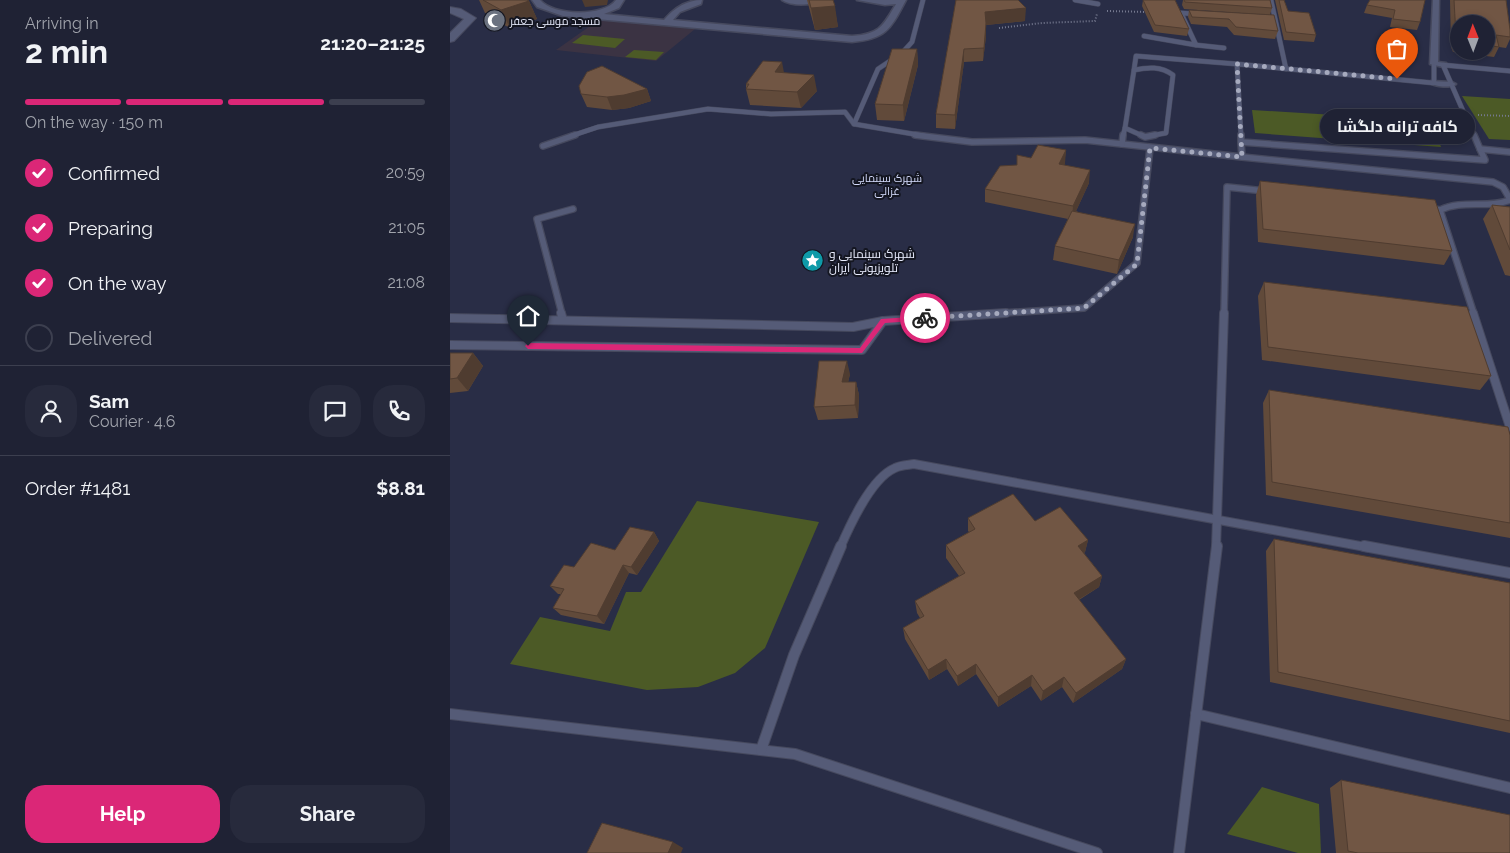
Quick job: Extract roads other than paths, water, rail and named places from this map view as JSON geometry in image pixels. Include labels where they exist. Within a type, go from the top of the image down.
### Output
[{"type":"street","points":[[536,0],[540,5],[550,9],[594,15],[852,39],[872,38],[884,31],[902,0]]},
{"type":"street","points":[[594,15],[616,6],[620,0]]},
{"type":"street","points":[[667,22],[677,10],[698,2],[698,0]]},
{"type":"street","points":[[786,0],[810,2],[816,0]]},
{"type":"street","points":[[861,0],[877,3],[902,0]]},
{"type":"street","points":[[1436,0],[1434,64],[1443,65]]},
{"type":"street","points":[[884,31],[890,1]]},
{"type":"street","points":[[450,10],[457,11],[471,18],[450,39]]},
{"type":"street","points":[[1434,82],[1452,84]]},
{"type":"lane","points":[[854,124],[878,69],[902,53],[912,42],[923,0]]},
{"type":"lane","points":[[1075,0],[1098,4]]},
{"type":"lane","points":[[1271,0],[1286,69]]},
{"type":"lane","points":[[1178,6],[1196,45]]},
{"type":"lane","points":[[1181,13],[1200,14]]},
{"type":"lane","points":[[1266,18],[1275,19]]},
{"type":"lane","points":[[1144,36],[1224,48]]},
{"type":"lane","points":[[1122,144],[1136,56],[1434,82],[1434,64]]},
{"type":"lane","points":[[1165,149],[1174,59]]},
{"type":"lane","points":[[1237,64],[1242,157]]},
{"type":"lane","points":[[1241,142],[1485,160],[1443,65]]},
{"type":"lane","points":[[1443,65],[1510,71]]},
{"type":"lane","points":[[1134,70],[1157,67],[1173,75]]},
{"type":"lane","points":[[543,146],[598,127],[708,109],[771,114],[845,112],[854,124],[898,133],[972,142],[1086,140],[1493,182],[1503,186],[1510,200],[1502,204],[1450,204],[1440,210],[1421,208]]},
{"type":"lane","points":[[1124,128],[1145,137],[1166,133]]},
{"type":"lane","points":[[450,318],[853,326],[883,321],[1084,308],[1137,264],[1150,148]]},
{"type":"lane","points":[[1480,149],[1510,152]]},
{"type":"lane","points":[[1179,853],[1218,518],[1227,187],[1276,192]]},
{"type":"lane","points":[[563,320],[537,218],[573,209]]},
{"type":"lane","points":[[1440,210],[1510,427]]},
{"type":"lane","points":[[450,345],[862,350],[883,321]]},
{"type":"lane","points":[[761,750],[794,655],[853,518],[877,483],[894,468],[914,464],[1218,518],[1510,573]]},
{"type":"lane","points":[[450,714],[795,754],[1097,853]]},
{"type":"lane","points":[[1196,714],[1510,788]]},
{"type":"place","name":"مسجد موسی جعفر","points":[[494,21]]},
{"type":"place","name":"کافه ترانه دلگشا","points":[[1397,79]]},
{"type":"place","name":"شهرک سینمایی و تلویزیونی ایران","points":[[813,261]]},
{"type":"district","name":"شهرک سینمایی غزالی","points":[[887,184]]}]
